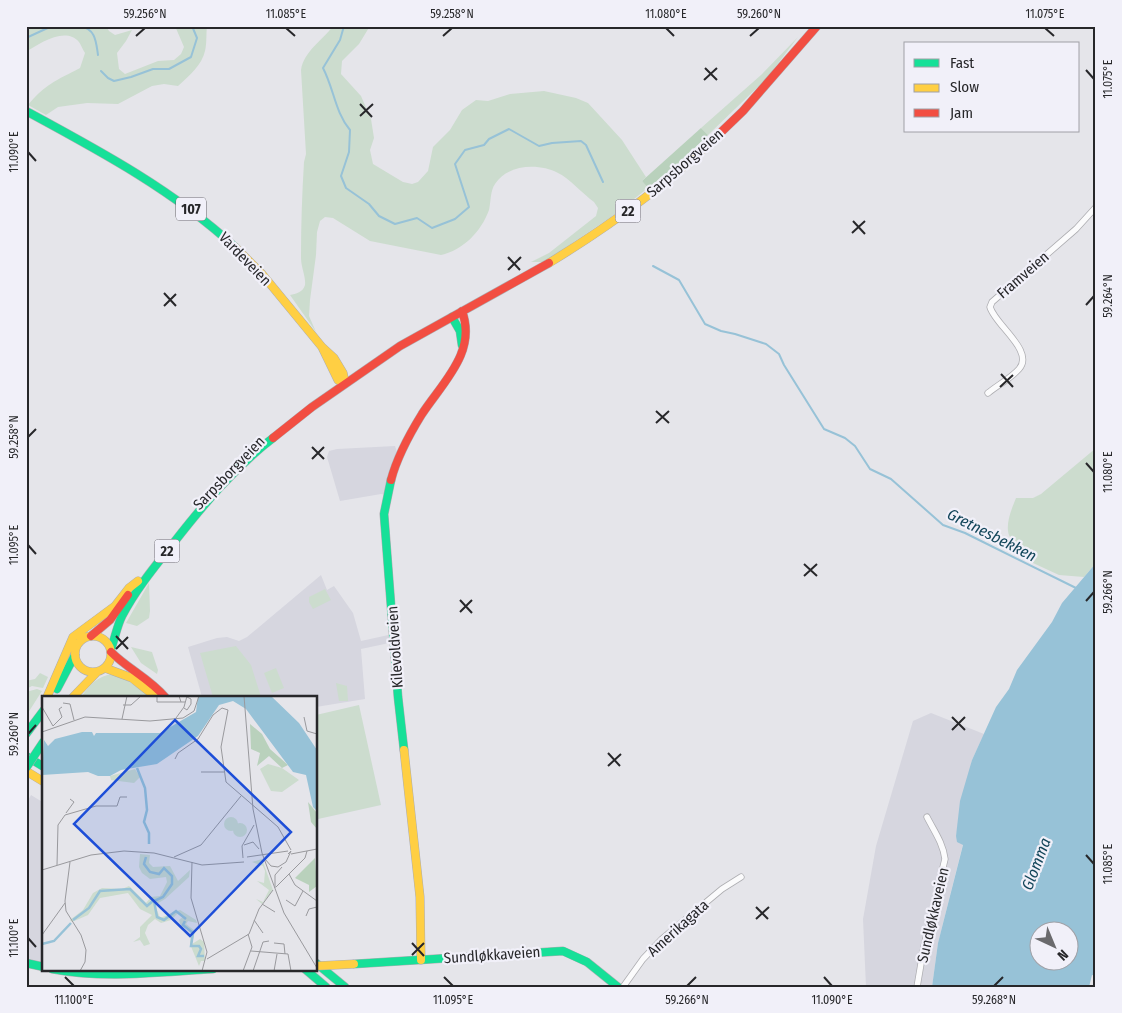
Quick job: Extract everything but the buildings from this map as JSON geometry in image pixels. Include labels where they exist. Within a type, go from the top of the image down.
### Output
[{"type":"main road","name":"Sarpsborgveien","points":[[91,636],[110,620],[192,510],[234,465],[282,421],[342,380],[452,316],[554,261],[647,197],[711,142],[743,111],[817,26]]},
{"type":"main road","name":"Vardeveien","points":[[26,111],[126,166],[176,197],[210,223],[254,266],[338,364],[342,380]]},
{"type":"main road","name":"Kilevoldveien","points":[[421,960],[420,896],[398,688],[384,514],[390,477],[398,454],[413,428],[459,362],[467,330],[462,312]]},
{"type":"main road","points":[[452,316],[460,331],[462,354]]},
{"type":"main road","name":"Sarpsborgveien","points":[[111,650],[122,617],[144,581],[206,502],[275,435],[342,380]]},
{"type":"main road","name":"22","points":[[47,696],[56,679],[68,645],[73,637],[115,606],[129,588],[138,581]]},
{"type":"main road","points":[[91,636],[101,637],[109,644],[111,650],[121,662],[156,687],[165,696]]},
{"type":"main road","name":"22","points":[[53,696],[64,679],[78,644],[86,637],[91,636]]},
{"type":"main road","name":"22","points":[[105,668],[110,661],[111,650]]},
{"type":"main road","points":[[75,655],[82,668],[86,671],[96,672]]},
{"type":"main road","points":[[74,696],[96,672],[105,668],[128,676],[155,696]]},
{"type":"main road","points":[[28,731],[42,705]]},
{"type":"main road","points":[[28,731],[42,713]]},
{"type":"main road","points":[[42,744],[26,770],[42,781]]},
{"type":"main road","points":[[26,756],[42,766]]},
{"type":"main road","name":"Sundløkkaveien","points":[[318,964],[354,964],[563,951],[587,962],[618,987]]},
{"type":"main road","points":[[26,963],[42,967]]},
{"type":"main road","points":[[318,966],[345,987]]},
{"type":"main road","points":[[56,970],[69,973],[119,976],[200,970]]},
{"type":"main road","points":[[306,970],[326,987]]},
{"type":"street","name":"Framveien","points":[[988,393],[1020,368],[1023,362],[1020,349],[993,316],[990,307],[992,302],[1076,229],[1096,207]]},
{"type":"street","name":"Sundløkkaveien","points":[[917,987],[924,946],[945,859],[944,847],[934,832],[928,817]]},
{"type":"street","name":"Amerikagata","points":[[623,987],[643,959],[662,939],[722,889],[741,877]]},
{"type":"shaded area","points":[[395,446],[398,455],[386,495],[381,494],[340,501],[327,457],[329,451]]},
{"type":"shaded area","points":[[321,575],[327,590],[334,586],[353,613],[361,641],[393,634],[394,642],[361,649],[365,699],[318,707],[318,696],[202,696],[188,647],[217,638],[227,637],[239,641],[247,637]]},
{"type":"shaded area","points":[[931,713],[984,734],[972,760],[958,826],[956,836],[963,844],[938,943],[932,987],[866,987],[863,919],[876,846],[913,721]]},
{"type":"shaded area","points":[[31,795],[42,802],[42,965],[26,961],[26,804]]},
{"type":"green space","points":[[37,26],[106,26],[115,35],[132,30],[117,53],[119,69],[125,74],[158,61],[174,60],[181,54],[184,47],[175,26],[207,26],[206,45],[198,66],[178,86],[164,84],[152,86],[118,104],[87,103],[58,107],[46,115],[28,105],[45,88],[80,68],[85,53],[79,42],[67,36],[52,38],[26,52],[26,31]]},
{"type":"green space","points":[[333,26],[370,26],[359,44],[342,61],[341,74],[361,96],[371,119],[374,138],[370,150],[373,164],[403,182],[412,184],[418,182],[428,171],[433,147],[450,130],[462,110],[476,100],[488,101],[510,94],[544,91],[576,98],[588,103],[622,140],[646,177],[642,181],[648,188],[611,217],[544,262],[531,262],[549,253],[596,216],[598,208],[594,202],[567,179],[558,173],[542,168],[524,167],[508,172],[501,177],[493,187],[489,210],[476,233],[457,249],[441,255],[370,241],[333,218],[325,217],[320,221],[317,232],[310,300],[309,316],[316,332],[290,295],[301,291],[305,285],[301,258],[301,222],[306,154],[301,70],[306,57]]},
{"type":"green space","points":[[798,37],[767,78],[708,135],[701,128],[761,75]]},
{"type":"green space","points":[[701,128],[708,135],[677,165],[648,188],[642,181]]},
{"type":"green space","points":[[1096,448],[1096,563],[1084,577],[1059,575],[1020,557],[1008,531],[1010,516],[1016,498],[1033,498],[1041,494]]},
{"type":"green space","points":[[149,583],[149,618],[137,626],[126,623]]},
{"type":"green space","points":[[325,589],[331,600],[313,609],[309,602],[309,597]]},
{"type":"green space","points":[[236,646],[251,665],[261,696],[213,696],[200,653]]},
{"type":"green space","points":[[131,647],[152,652],[158,670],[157,674],[141,663]]},
{"type":"green space","points":[[276,668],[284,688],[272,693],[264,673]]},
{"type":"green space","points":[[40,673],[48,677],[43,688],[32,686],[26,689],[26,681],[35,679]]},
{"type":"green space","points":[[113,674],[124,678],[150,696],[82,696],[94,682]]},
{"type":"green space","points":[[336,683],[347,686],[348,701],[339,701]]},
{"type":"green space","points":[[37,689],[42,691],[26,716],[26,692]]},
{"type":"green space","points":[[359,705],[381,805],[318,819],[318,715]]},
{"type":"water","name":"Glomma","points":[[1096,563],[1096,976],[1092,975],[1089,987],[932,987],[938,943],[963,845],[957,842],[956,836],[960,801],[972,760],[996,707],[1009,689],[1017,670],[1052,622],[1062,603]]},
{"type":"waterway","name":"Gretnesbekken","points":[[26,38],[52,26]]},
{"type":"waterway","name":"Gretnesbekken","points":[[61,26],[65,28],[72,26]]},
{"type":"waterway","name":"Gretnesbekken","points":[[80,26],[92,33],[96,41],[98,55]]},
{"type":"waterway","name":"Gretnesbekken","points":[[101,71],[114,81],[153,69],[169,69],[191,57],[197,38],[192,26]]},
{"type":"waterway","name":"Gretnesbekken","points":[[344,26],[340,40],[323,68],[341,116],[350,130],[349,152],[341,176],[346,188],[369,204],[379,216],[395,224],[417,218],[432,228],[455,219],[469,207],[455,164],[465,150],[484,145],[489,139],[509,129],[539,146],[581,141],[586,145],[603,182]]},
{"type":"waterway","name":"Gretnesbekken","points":[[653,266],[679,280],[705,324],[721,331],[766,344],[779,354],[824,429],[845,438],[855,446],[870,469],[891,479],[943,525],[965,533],[1076,588]]},
{"type":"traffic: fast","points":[[26,111],[81,141],[161,189],[187,207],[235,247]]},
{"type":"traffic: fast","points":[[452,317],[460,331],[462,345]]},
{"type":"traffic: fast","points":[[111,649],[122,616],[154,568],[197,513],[221,486],[273,438]]},
{"type":"traffic: fast","points":[[391,480],[384,514],[398,697],[404,750]]},
{"type":"traffic: fast","points":[[57,689],[75,655]]},
{"type":"traffic: fast","points":[[26,734],[42,713]]},
{"type":"traffic: fast","points":[[26,768],[42,744]]},
{"type":"traffic: fast","points":[[26,756],[42,766]]},
{"type":"traffic: fast","points":[[354,964],[563,951],[587,962],[618,987]]},
{"type":"traffic: fast","points":[[26,963],[42,967]]},
{"type":"traffic: fast","points":[[318,965],[345,987]]},
{"type":"traffic: fast","points":[[59,970],[92,974],[198,970]]},
{"type":"traffic: fast","points":[[306,970],[326,987]]},
{"type":"traffic: slow","points":[[549,263],[635,205],[676,173],[715,138]]},
{"type":"traffic: slow","points":[[235,247],[262,274],[322,347],[334,358],[343,373],[345,383],[338,380],[322,347]]},
{"type":"traffic: slow","points":[[47,696],[73,637],[115,606],[129,588],[138,581]]},
{"type":"traffic: slow","points":[[93,636],[100,637],[106,641],[110,647],[111,654],[110,661],[106,667],[100,671],[93,672],[86,671],[80,667],[76,661],[75,654],[76,647],[80,641],[86,637],[93,636]]},
{"type":"traffic: slow","points":[[105,668],[132,678],[155,696]]},
{"type":"traffic: slow","points":[[74,696],[97,672]]},
{"type":"traffic: slow","points":[[404,750],[420,897],[421,960]]},
{"type":"traffic: slow","points":[[26,771],[42,781]]},
{"type":"traffic: slow","points":[[318,966],[354,964]]},
{"type":"traffic: jam","points":[[715,138],[743,111],[817,26]]},
{"type":"traffic: jam","points":[[273,438],[312,407],[400,346],[549,263]]},
{"type":"traffic: jam","points":[[391,480],[400,455],[422,414],[456,366],[465,340],[462,311]]},
{"type":"traffic: jam","points":[[91,636],[110,620],[128,595]]},
{"type":"traffic: jam","points":[[111,652],[164,696]]}]
